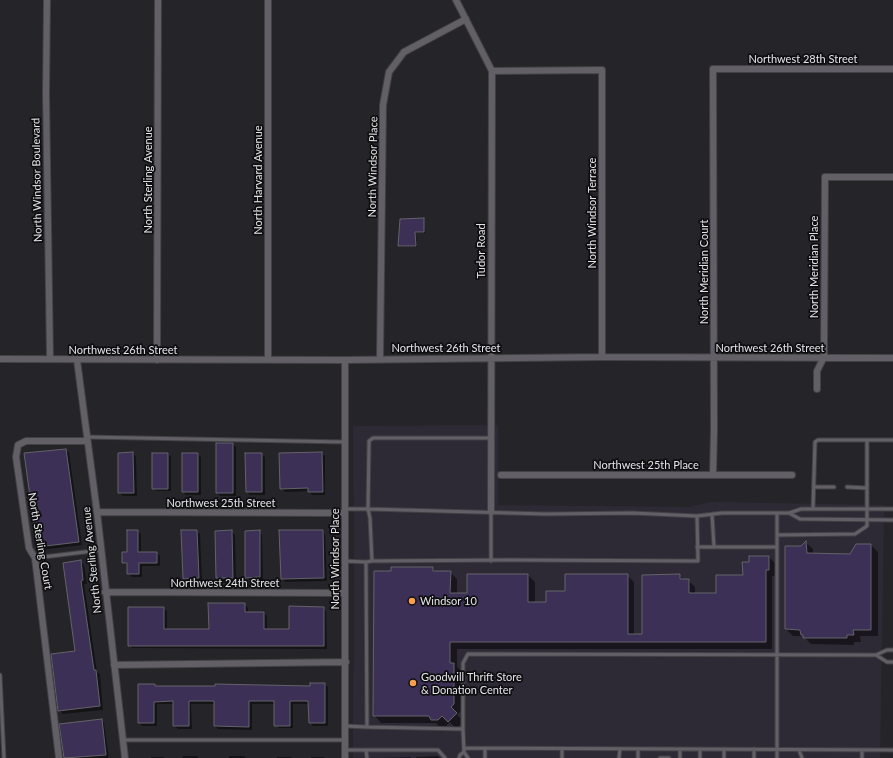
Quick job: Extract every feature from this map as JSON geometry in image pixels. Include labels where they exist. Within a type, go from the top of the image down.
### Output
[{"type":"street","name":"North Windsor Boulevard","points":[[47,0],[46,94],[50,359]]},
{"type":"street","name":"North Sterling Avenue","points":[[157,360],[158,0]]},
{"type":"street","name":"North Harvard Avenue","points":[[268,0],[268,359]]},
{"type":"street","name":"Tudor Road","points":[[456,0],[492,71],[491,512]]},
{"type":"street","name":"North Windsor Place","points":[[380,359],[383,105],[389,72],[404,52],[466,19]]},
{"type":"street","name":"Northwest 28th Street","points":[[713,69],[893,69]]},
{"type":"street","name":"North Meridian Court","points":[[713,69],[713,475]]},
{"type":"street","name":"North Windsor Terrace","points":[[492,71],[602,70],[602,357]]},
{"type":"street","name":"North Meridian Place","points":[[818,389],[818,371],[824,357],[825,177],[893,177]]},
{"type":"street","name":"Northwest 26th Street","points":[[0,359],[345,360],[602,357],[893,358]]},
{"type":"street","name":"North Sterling Avenue","points":[[77,360],[86,439],[97,512],[125,758]]},
{"type":"street","name":"North Windsor Place","points":[[345,360],[345,758]]},
{"type":"street","name":"North Sterling Court","points":[[59,758],[35,558],[29,548],[16,458],[18,445],[26,441],[86,439]]},
{"type":"street","name":"Northwest 25th Place","points":[[501,475],[792,475]]},
{"type":"street","name":"Northwest 25th Street","points":[[97,512],[345,511]]},
{"type":"street","name":"Northwest 24th Street","points":[[105,592],[345,593]]},
{"type":"street","points":[[114,665],[346,662]]},
{"type":"lane","points":[[372,561],[370,518],[368,509],[369,441],[373,438],[491,438]]},
{"type":"lane","points":[[86,439],[345,442]]},
{"type":"lane","points":[[813,509],[815,442],[818,440],[893,440]]},
{"type":"lane","points":[[777,535],[855,534],[867,526],[867,440]]},
{"type":"lane","points":[[814,487],[834,487]]},
{"type":"lane","points":[[847,487],[867,488]]},
{"type":"lane","points":[[345,511],[368,509],[546,514],[632,513],[697,516],[712,514],[777,513],[789,514],[800,519],[893,520]]},
{"type":"lane","points":[[789,514],[801,509],[893,509]]},
{"type":"lane","points":[[491,512],[491,561]]},
{"type":"lane","points":[[777,513],[778,758]]},
{"type":"lane","points":[[712,514],[714,547]]},
{"type":"lane","points":[[345,561],[698,561],[697,516]]},
{"type":"lane","points":[[697,547],[777,547]]},
{"type":"lane","points":[[35,558],[101,550]]},
{"type":"lane","points":[[366,562],[367,728]]},
{"type":"lane","points":[[468,758],[464,750],[464,663],[468,654],[876,655],[887,650],[893,650]]},
{"type":"lane","points":[[876,655],[887,662],[893,662]]},
{"type":"lane","points":[[0,675],[4,758]]},
{"type":"lane","points":[[345,726],[367,728],[464,729]]},
{"type":"lane","points":[[123,740],[345,740]]},
{"type":"lane","points":[[485,748],[485,758]]},
{"type":"lane","points":[[459,758],[464,750],[485,748],[893,750]]},
{"type":"lane","points":[[562,748],[562,758]]},
{"type":"lane","points":[[620,749],[620,758]]},
{"type":"lane","points":[[638,749],[638,758]]},
{"type":"lane","points":[[680,749],[680,758]]},
{"type":"lane","points":[[700,749],[700,758]]},
{"type":"lane","points":[[724,749],[724,758]]},
{"type":"lane","points":[[345,750],[438,750],[445,758]]},
{"type":"lane","points":[[366,750],[366,758]]},
{"type":"lane","points":[[754,750],[754,758]]},
{"type":"lane","points":[[800,750],[802,758]]},
{"type":"lane","points":[[862,750],[862,758]]},
{"type":"lane","points":[[660,758],[669,758]]},
{"type":"shaded area","points":[[498,425],[498,505],[689,507],[711,502],[884,505],[880,758],[353,758],[353,426]]},
{"type":"building","points":[[424,218],[424,232],[415,232],[416,246],[398,246],[400,219]]},
{"type":"building","points":[[216,443],[233,443],[233,493],[216,493]]},
{"type":"building","points":[[66,449],[79,542],[37,547],[24,453]]},
{"type":"building","points":[[133,452],[134,493],[118,493],[118,453]]},
{"type":"building","points":[[322,452],[323,492],[308,492],[308,488],[280,489],[279,453]]},
{"type":"building","points":[[152,453],[168,453],[168,489],[152,489]]},
{"type":"building","points":[[182,453],[198,453],[198,492],[182,492]]},
{"type":"building","points":[[245,453],[262,453],[262,492],[246,492]]},
{"type":"building","points":[[127,530],[138,530],[138,552],[157,552],[157,563],[139,563],[139,574],[127,574],[127,563],[122,563],[122,552],[127,552]]},
{"type":"building","points":[[181,530],[197,530],[199,578],[183,579]]},
{"type":"building","points":[[232,530],[233,578],[216,578],[215,531]]},
{"type":"building","points":[[260,530],[260,577],[245,578],[245,531]]},
{"type":"building","points":[[279,530],[323,530],[324,578],[281,579]]},
{"type":"building","points":[[806,541],[807,553],[850,554],[856,544],[871,544],[871,630],[853,630],[854,635],[847,635],[847,638],[803,638],[800,630],[785,629],[785,546],[801,546]]},
{"type":"building","points":[[749,556],[769,556],[769,570],[766,570],[766,642],[450,642],[450,663],[454,663],[454,704],[451,707],[457,713],[448,722],[442,716],[438,720],[431,720],[429,716],[373,716],[374,571],[391,571],[391,567],[433,567],[433,571],[451,571],[450,593],[467,593],[467,574],[528,574],[528,602],[546,602],[546,591],[565,591],[565,574],[628,574],[628,634],[642,634],[642,575],[680,574],[680,579],[689,579],[689,593],[716,593],[716,575],[743,575],[742,562],[749,562]]},
{"type":"building","points":[[81,560],[83,580],[81,581],[94,670],[96,670],[100,706],[58,711],[51,654],[75,651],[63,563]]},
{"type":"building","points":[[208,603],[245,603],[245,612],[264,612],[264,629],[289,629],[289,606],[324,607],[324,646],[128,646],[128,607],[164,607],[164,629],[209,629]]},
{"type":"building","points":[[310,683],[325,683],[325,723],[309,723],[308,701],[290,701],[290,726],[274,726],[274,701],[249,701],[249,727],[214,726],[214,701],[189,701],[189,726],[173,726],[173,701],[154,702],[154,723],[138,723],[138,684],[155,684],[155,686],[215,686],[215,684],[310,686]]},
{"type":"building","points":[[102,719],[106,755],[64,758],[59,724]]},
{"type":"place","name":"Windsor 10","points":[[412,601]]},
{"type":"place","name":"Goodwill Thrift Store & Donation Center","points":[[413,683]]}]
